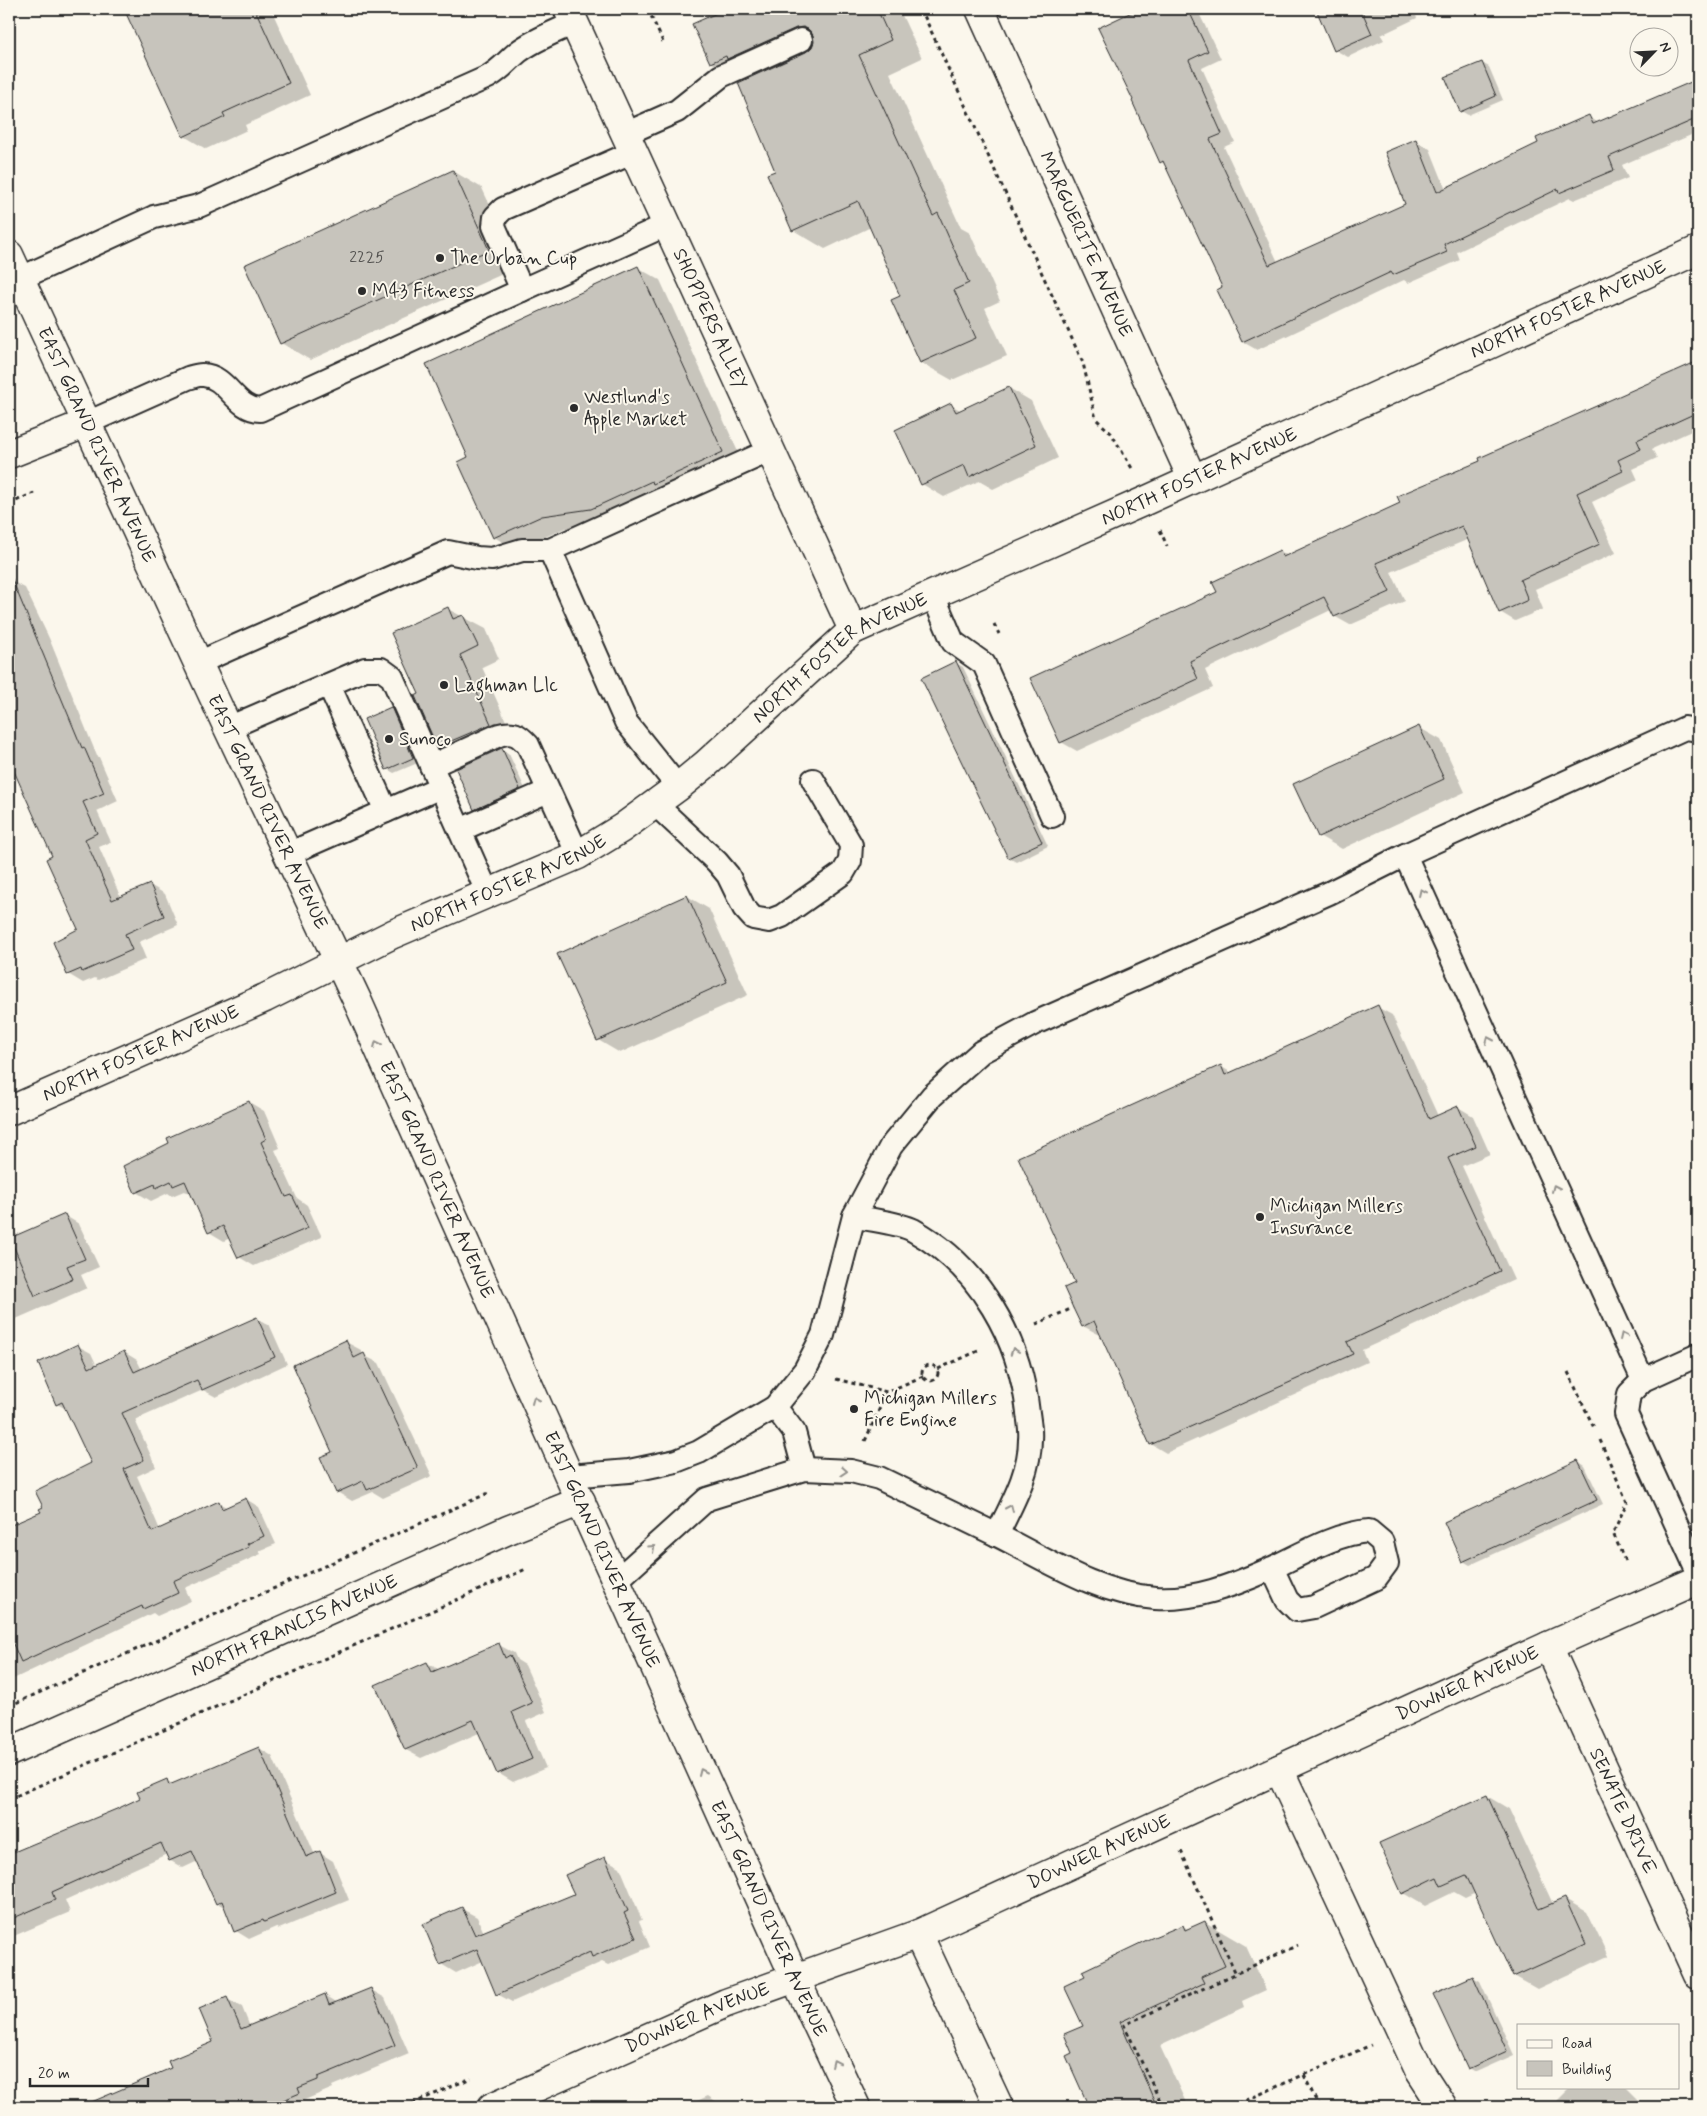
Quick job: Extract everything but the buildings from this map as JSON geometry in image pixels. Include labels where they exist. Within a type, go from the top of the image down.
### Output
[{"type":"street","name":"MARGUERITE AVENUE","points":[[980,9],[1192,478]]},
{"type":"street","name":"SHOPPERS ALLEY","points":[[571,16],[853,630]]},
{"type":"street","name":"NORTH FOSTER AVENUE","points":[[9,1111],[265,998],[393,934],[578,855],[622,828],[678,787],[706,764],[853,630],[1147,500],[1698,250]]},
{"type":"street","name":"EAST GRAND RIVER AVENUE","points":[[14,267],[338,962],[795,1978],[856,2107]]},
{"type":"street","points":[[9,454],[87,423]]},
{"type":"street","name":"NORTH FRANCIS AVENUE","points":[[9,1752],[508,1530],[581,1501]]},
{"type":"street","name":"DOWNER AVENUE","points":[[492,2107],[726,2003],[918,1934],[1548,1646],[1698,1580]]},
{"type":"street","name":"SENATE DRIVE","points":[[1548,1646],[1698,1976]]},
{"type":"street","points":[[1279,1769],[1419,2070],[1443,2107]]},
{"type":"street","points":[[918,1934],[999,2107]]},
{"type":"lane","points":[[14,267],[154,217],[199,206],[488,77],[503,69],[517,53],[571,16]]},
{"type":"lane","points":[[522,290],[494,226],[495,216],[503,209],[630,143],[677,111],[721,76],[801,40]]},
{"type":"lane","points":[[87,423],[188,378],[203,375],[217,379],[246,407],[260,410],[666,226]]},
{"type":"lane","points":[[198,663],[448,552],[492,559],[522,550],[550,550],[770,450]]},
{"type":"lane","points":[[550,550],[626,722],[678,787]]},
{"type":"lane","points":[[933,595],[954,642],[984,664],[1052,816]]},
{"type":"lane","points":[[228,728],[365,670],[381,669],[392,677],[488,894]]},
{"type":"lane","points":[[329,685],[386,812]]},
{"type":"lane","points":[[569,1476],[629,1471],[676,1460],[699,1452],[775,1408],[805,1370],[823,1335],[854,1216],[891,1146],[932,1096],[981,1052],[1035,1023],[1329,893],[1405,855],[1685,728],[1698,730]]},
{"type":"lane","points":[[431,766],[499,735],[511,732],[519,736],[528,745],[578,855]]},
{"type":"lane","points":[[655,804],[717,862],[728,875],[744,908],[753,918],[769,921],[782,916],[843,873],[850,861],[851,844],[813,780]]},
{"type":"lane","points":[[288,854],[441,787]]},
{"type":"lane","points":[[460,830],[548,791]]},
{"type":"lane","points":[[1405,855],[1643,1380]]},
{"type":"lane","points":[[854,1216],[911,1229],[946,1252],[972,1280],[993,1308],[1009,1338],[1020,1368],[1026,1399],[1030,1439],[1024,1477],[997,1536]]},
{"type":"lane","points":[[1698,1356],[1643,1380],[1629,1394],[1626,1414],[1698,1572]]},
{"type":"lane","points":[[775,1408],[794,1432],[804,1469]]},
{"type":"lane","points":[[616,1581],[706,1499],[804,1469],[851,1472],[879,1478],[1091,1582],[1123,1593],[1156,1598],[1195,1595],[1236,1585],[1272,1568],[1352,1532],[1369,1531],[1382,1542],[1387,1563],[1376,1578],[1314,1607],[1297,1610],[1287,1600],[1272,1568]]},
{"type":"path","points":[[648,9],[663,42]]},
{"type":"path","points":[[921,9],[1083,363],[1096,419],[1111,433],[1123,451],[1167,546]]},
{"type":"path","points":[[9,504],[34,492]]},
{"type":"path","points":[[805,1370],[888,1392],[923,1376],[926,1366],[934,1366],[938,1369],[938,1374],[933,1380],[926,1379],[923,1376]]},
{"type":"path","points":[[1568,1372],[1627,1502],[1613,1533],[1625,1561]]},
{"type":"path","points":[[9,1706],[491,1492]]},
{"type":"path","points":[[9,1799],[526,1569]]},
{"type":"path","points":[[1166,1820],[1236,1974]]},
{"type":"path","points":[[1163,2107],[1124,2025],[1298,1945]]},
{"type":"path","points":[[1231,2107],[1401,2032]]},
{"type":"path","points":[[1304,2075],[1318,2107]]},
{"type":"path","points":[[1357,2107],[1367,2103]]},
{"type":"place","name":"The Urban Cup","points":[[440,258]]},
{"type":"place","name":"M43 Fitness","points":[[362,291]]},
{"type":"place","name":"Westlund's Apple Market","points":[[574,408]]},
{"type":"place","name":"Laghman Llc","points":[[444,685]]},
{"type":"place","name":"Sunoco","points":[[389,739]]},
{"type":"place","name":"Michigan Millers Insurance","points":[[1260,1217]]},
{"type":"place","name":"Michigan Millers Fire Engine","points":[[854,1409]]}]
